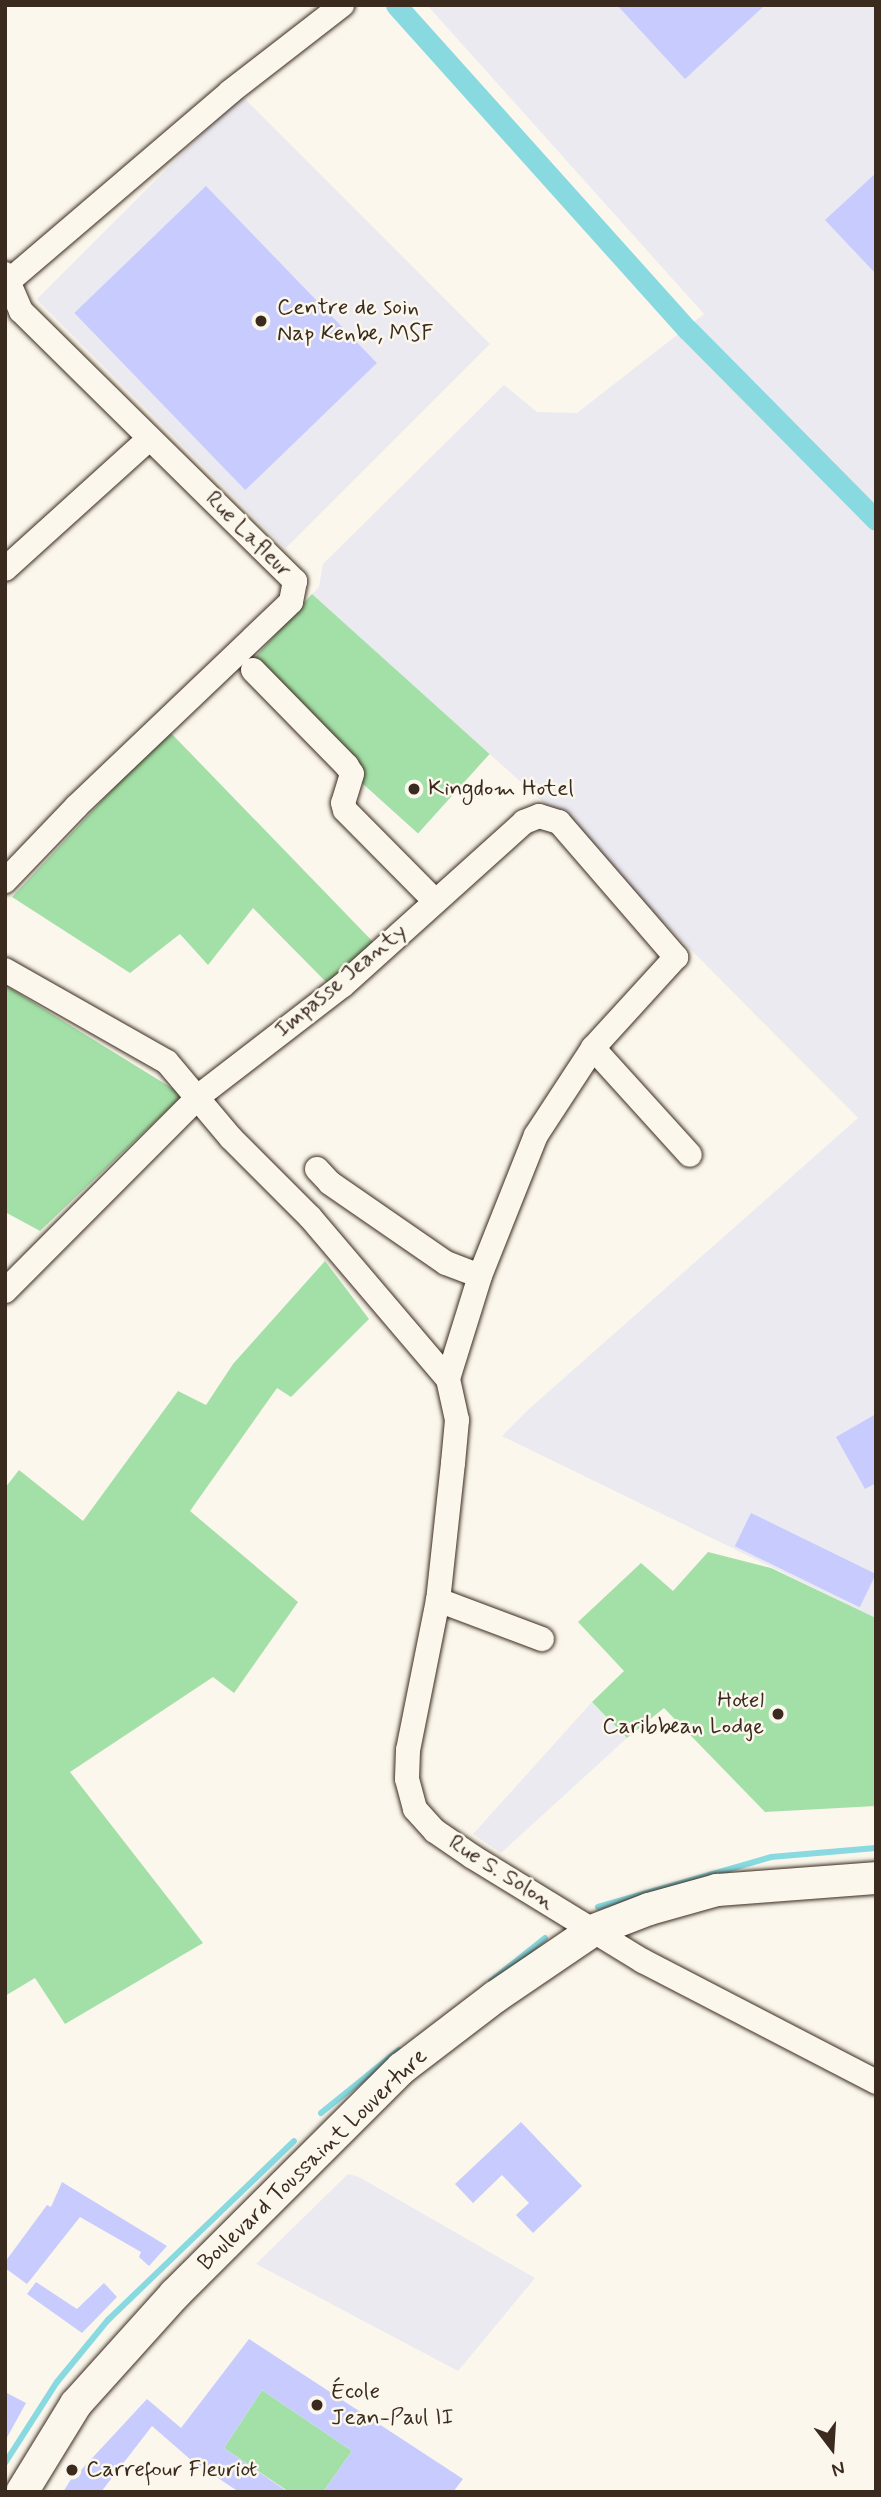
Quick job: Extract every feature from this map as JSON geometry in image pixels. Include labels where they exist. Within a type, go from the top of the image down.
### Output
[{"type":"main road","name":"Boulevard Toussaint Louverture","points":[[22,2492],[76,2404],[175,2294],[402,2068],[495,1997],[593,1931],[649,1909],[717,1890],[876,1878]]},
{"type":"street","points":[[8,277],[230,92],[341,6]]},
{"type":"street","name":"Rue Lafleur","points":[[5,881],[76,807],[291,601],[295,581],[21,311],[8,277]]},
{"type":"street","points":[[5,569],[150,438]]},
{"type":"street","points":[[253,670],[347,766],[352,774],[343,803],[345,810],[435,901]]},
{"type":"street","name":"Impasse Jeanty","points":[[5,1291],[199,1096],[342,986],[524,822],[538,816],[559,822],[676,957],[593,1048]]},
{"type":"street","points":[[5,971],[167,1062],[199,1096],[231,1138],[310,1217],[448,1378],[457,1420],[438,1600],[542,1639]]},
{"type":"street","points":[[448,1378],[480,1276],[536,1135],[593,1048],[690,1155]]},
{"type":"street","points":[[317,1169],[330,1183],[446,1263],[480,1276]]},
{"type":"street","name":"Rue S. Solon","points":[[438,1600],[408,1750],[407,1780],[415,1809],[435,1831],[643,1961],[876,2082]]},
{"type":"shaded area","points":[[427,5],[876,5],[876,1618],[502,1436],[529,1409],[858,1118],[553,811],[312,594],[319,587],[323,564],[504,385],[537,412],[577,413],[704,314]]},
{"type":"shaded area","name":"Centre de soin Nap Kenbe, MSF","points":[[241,95],[490,344],[286,548],[37,299]]},
{"type":"shaded area","points":[[592,1702],[627,1738],[501,1853],[473,1834]]},
{"type":"shaded area","points":[[348,2174],[359,2177],[535,2278],[458,2371],[256,2264]]},
{"type":"green space","points":[[312,594],[490,754],[418,833],[240,674]]},
{"type":"green space","points":[[168,730],[378,947],[329,985],[253,908],[208,965],[180,934],[130,973],[12,897]]},
{"type":"green space","points":[[5,985],[183,1095],[40,1231],[5,1212]]},
{"type":"green space","points":[[325,1261],[369,1319],[291,1397],[277,1388],[190,1511],[298,1602],[234,1693],[213,1677],[70,1772],[203,1943],[65,2024],[35,1978],[5,1996],[5,1488],[19,1470],[83,1521],[178,1391],[206,1405],[233,1364]]},
{"type":"green space","points":[[708,1552],[771,1568],[876,1618],[876,1806],[765,1812],[664,1708],[627,1738],[592,1702],[624,1671],[578,1622],[641,1563],[673,1591]]},
{"type":"green space","points":[[262,2390],[352,2451],[323,2492],[289,2492],[224,2448]]},
{"type":"building","points":[[617,5],[765,5],[685,79]]},
{"type":"building","points":[[876,173],[876,274],[825,220]]},
{"type":"building","points":[[206,186],[377,363],[245,490],[74,313]]},
{"type":"building","points":[[876,1414],[876,1483],[865,1489],[836,1437]]},
{"type":"building","points":[[751,1513],[876,1574],[860,1607],[735,1546]]},
{"type":"building","points":[[521,2122],[582,2186],[533,2233],[516,2215],[529,2203],[502,2175],[473,2203],[455,2184]]},
{"type":"building","points":[[62,2182],[167,2246],[149,2266],[139,2257],[141,2252],[80,2217],[27,2284],[5,2268],[5,2262],[47,2205],[51,2207]]},
{"type":"building","points":[[36,2282],[77,2309],[104,2283],[117,2297],[82,2333],[27,2294]]},
{"type":"building","name":"École Jean-Paul II","points":[[249,2339],[463,2479],[453,2492],[323,2492],[352,2451],[262,2390],[224,2448],[288,2492],[239,2492],[191,2460],[152,2426],[101,2492],[63,2492],[78,2468],[82,2469],[147,2399],[181,2428]]},
{"type":"building","points":[[5,2392],[26,2403],[5,2441]]},
{"type":"waterway","points":[[396,5],[688,330],[876,520]]},
{"type":"waterway","points":[[598,1907],[771,1857],[876,1848]]},
{"type":"waterway","points":[[491,1981],[545,1938]]},
{"type":"waterway","points":[[321,2113],[399,2050]]},
{"type":"waterway","points":[[5,2463],[57,2382],[108,2320],[294,2141]]},
{"type":"place","name":"Centre de soin Nap Kenbe, MSF","points":[[261,321]]},
{"type":"place","name":"Kingdom Hotel","points":[[414,789]]},
{"type":"place","name":"Hotel Caribbean Lodge","points":[[778,1714]]},
{"type":"place","name":"École Jean-Paul II","points":[[317,2405]]},
{"type":"place","name":"Carrefour Fleuriot","points":[[72,2470]]}]
